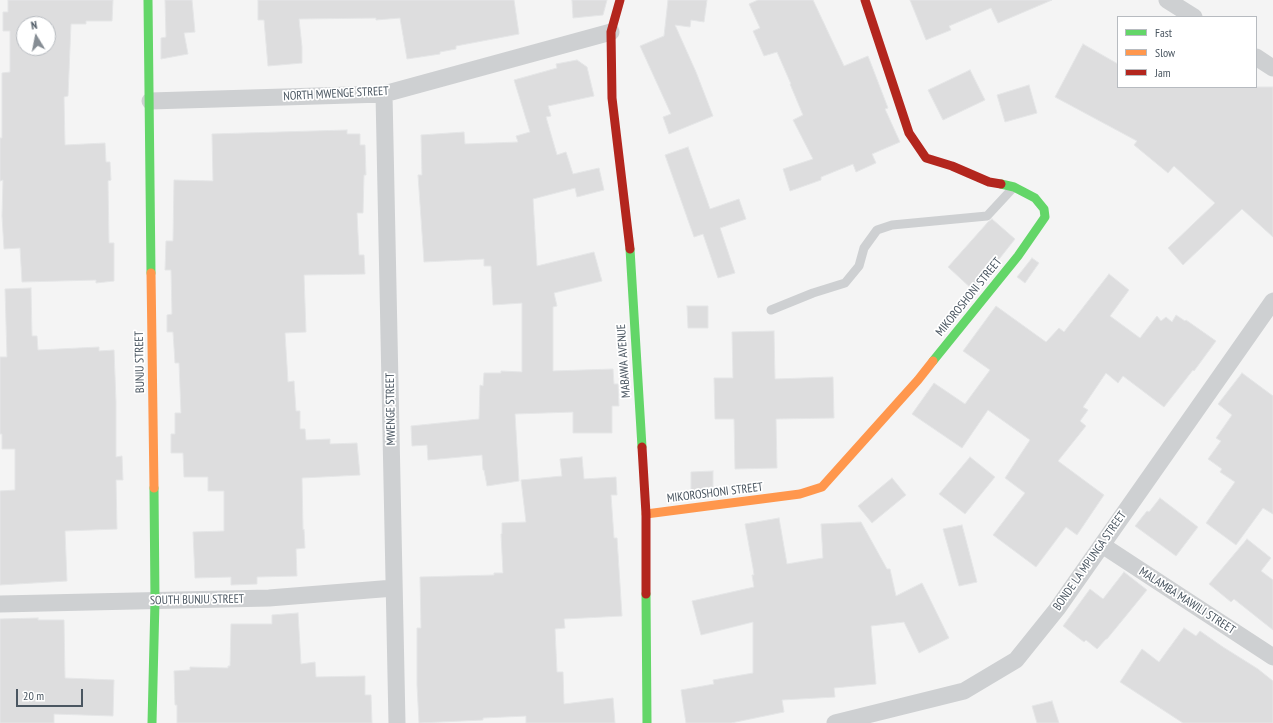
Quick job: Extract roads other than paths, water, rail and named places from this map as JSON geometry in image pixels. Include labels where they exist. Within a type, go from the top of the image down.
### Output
[{"type":"street","name":"BUNJU STREET","points":[[148,0],[155,601],[152,723]]},
{"type":"street","name":"MABAWA AVENUE","points":[[620,0],[611,32],[612,98],[630,249],[646,514],[647,723]]},
{"type":"street","name":"MIKOROSHONI STREET","points":[[646,514],[800,494],[822,487],[918,380],[1018,256],[1045,216],[1044,208],[1035,198],[1014,188],[989,182],[952,166],[926,158],[909,133],[865,0]]},
{"type":"street","points":[[1167,0],[1191,10]]},
{"type":"street","name":"NORTH MWENGE STREET","points":[[150,100],[384,94],[611,32]]},
{"type":"street","points":[[1257,58],[1273,68]]},
{"type":"street","name":"MWENGE STREET","points":[[384,94],[397,723]]},
{"type":"street","name":"BONDE LA MPUNGA STREET","points":[[835,723],[964,691],[1016,660],[1057,610],[1273,301]]},
{"type":"street","name":"MALAMBA MAWILI STREET","points":[[1102,545],[1273,657]]},
{"type":"street","name":"SOUTH BUNJU STREET","points":[[0,604],[269,598],[394,588]]},
{"type":"lane","points":[[772,310],[813,293],[845,283],[859,266],[864,248],[877,230],[892,225],[987,216],[1014,188]]}]
